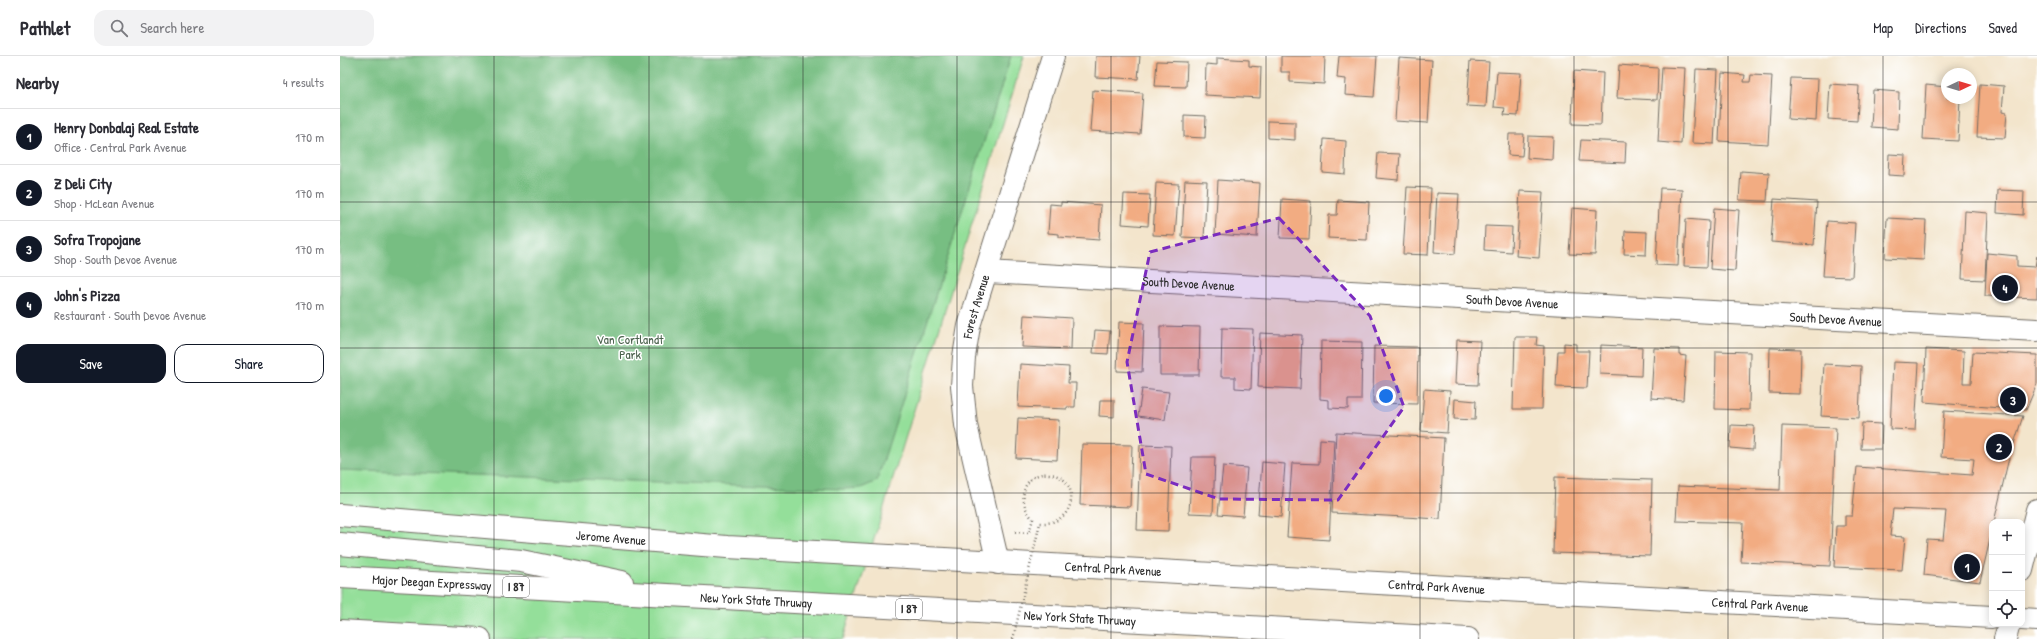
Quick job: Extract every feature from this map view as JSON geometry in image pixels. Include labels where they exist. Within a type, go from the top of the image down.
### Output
[{"type":"main road","name":"Forest Avenue","points":[[998,563],[966,425],[962,386],[964,357],[969,326],[988,272],[1053,56]]},
{"type":"main road","name":"South Devoe Avenue","points":[[988,272],[2037,330]]},
{"type":"main road","points":[[2025,558],[2037,510]]},
{"type":"main road","name":"Jerome Avenue","points":[[340,515],[647,542],[882,556]]},
{"type":"main road","points":[[340,544],[520,560],[692,596]]},
{"type":"main road","name":"Central Park Avenue","points":[[882,556],[1989,617]]},
{"type":"main road","name":"Major Deegan Expressway","points":[[340,577],[692,596]]},
{"type":"main road","name":"New York State Thruway","points":[[692,596],[1468,639]]},
{"type":"main road","points":[[2025,619],[2037,620]]},
{"type":"main road","points":[[340,631],[480,639]]},
{"type":"path","points":[[1013,639],[1040,523],[1056,522],[1063,517],[1071,504],[1069,488],[1058,477],[1043,474],[1035,477],[1024,489],[1022,498],[1023,506],[1033,519]]},
{"type":"highlighted area","points":[[1279,218],[1370,316],[1404,407],[1338,500],[1219,499],[1146,474],[1127,362],[1150,252]]},
{"type":"green space","name":"Van Cortlandt Park","points":[[340,56],[1024,56],[843,639],[340,639]]},
{"type":"green space","name":"Van Cortlandt Park","points":[[340,56],[1011,56],[877,481],[861,488],[843,489],[340,470]]},
{"type":"building","points":[[1096,56],[1140,56],[1138,79],[1095,77]]},
{"type":"building","points":[[1281,56],[1325,56],[1324,84],[1290,82],[1290,72],[1281,72]]},
{"type":"building","points":[[1339,56],[1377,56],[1374,97],[1345,95],[1346,79],[1337,78]]},
{"type":"building","points":[[1217,58],[1249,60],[1249,66],[1261,67],[1260,98],[1205,95],[1206,64],[1217,65]]},
{"type":"building","points":[[1399,58],[1432,60],[1428,123],[1395,121]]},
{"type":"building","points":[[1157,61],[1187,62],[1186,87],[1155,86]]},
{"type":"building","points":[[1470,61],[1489,62],[1486,107],[1467,106]]},
{"type":"building","points":[[1619,65],[1658,68],[1657,100],[1617,98]]},
{"type":"building","points":[[1662,67],[1685,68],[1681,144],[1658,142]]},
{"type":"building","points":[[1696,69],[1718,70],[1714,144],[1692,143]]},
{"type":"building","points":[[1574,71],[1603,73],[1601,125],[1572,124]]},
{"type":"building","points":[[1497,72],[1521,73],[1518,116],[1504,115],[1505,108],[1494,107]]},
{"type":"building","points":[[1722,73],[1745,75],[1744,82],[1750,82],[1751,75],[1772,76],[1768,144],[1719,141]]},
{"type":"building","points":[[1791,78],[1818,79],[1816,121],[1788,119]]},
{"type":"building","points":[[1830,84],[1859,86],[1857,121],[1828,119]]},
{"type":"building","points":[[1980,84],[2004,86],[2002,112],[2007,113],[2005,138],[1977,137]]},
{"type":"building","points":[[1926,85],[1941,86],[1941,104],[1960,104],[1958,141],[1923,139]]},
{"type":"building","points":[[1093,90],[1143,93],[1140,134],[1090,131]]},
{"type":"building","points":[[1873,90],[1899,92],[1898,129],[1871,127]]},
{"type":"building","points":[[1184,115],[1206,116],[1205,138],[1184,137]]},
{"type":"building","points":[[1268,121],[1295,122],[1295,140],[1268,138]]},
{"type":"building","points":[[1509,134],[1524,134],[1522,156],[1508,155]]},
{"type":"building","points":[[1528,136],[1553,137],[1552,160],[1527,158]]},
{"type":"building","points":[[1324,139],[1346,141],[1345,174],[1322,172]]},
{"type":"building","points":[[1581,140],[1626,142],[1625,163],[1579,161]]},
{"type":"building","points":[[1378,153],[1400,154],[1398,180],[1376,178]]},
{"type":"building","points":[[1889,154],[1905,155],[1904,176],[1888,175]]},
{"type":"building","points":[[1741,171],[1769,173],[1767,201],[1739,200]]},
{"type":"building","points":[[1185,180],[1207,181],[1204,238],[1182,237]]},
{"type":"building","points":[[1218,180],[1260,183],[1257,237],[1215,234]]},
{"type":"building","points":[[1156,183],[1179,184],[1175,236],[1153,235]]},
{"type":"building","points":[[1407,187],[1431,188],[1428,255],[1403,254]]},
{"type":"building","points":[[1660,188],[1682,189],[1678,266],[1656,265]]},
{"type":"building","points":[[1998,190],[2024,191],[2023,215],[1997,213]]},
{"type":"building","points":[[1520,191],[1543,192],[1539,258],[1516,256]]},
{"type":"building","points":[[1437,193],[1459,194],[1455,254],[1434,252]]},
{"type":"building","points":[[1124,194],[1150,195],[1148,226],[1122,224]]},
{"type":"building","points":[[1282,199],[1311,201],[1309,239],[1280,238]]},
{"type":"building","points":[[1774,199],[1817,202],[1814,245],[1771,242]]},
{"type":"building","points":[[1338,200],[1369,202],[1367,240],[1328,238],[1329,215],[1337,215]]},
{"type":"building","points":[[1061,202],[1101,205],[1099,240],[1059,237],[1059,234],[1048,233],[1050,204],[1061,205]]},
{"type":"building","points":[[1572,208],[1597,210],[1595,255],[1569,254]]},
{"type":"building","points":[[1714,208],[1739,210],[1735,271],[1710,269]]},
{"type":"building","points":[[1965,211],[1988,213],[1985,280],[1962,279]]},
{"type":"building","points":[[1887,218],[1926,220],[1924,260],[1885,258]]},
{"type":"building","points":[[1686,219],[1709,221],[1707,267],[1684,266]]},
{"type":"building","points":[[1827,221],[1855,223],[1852,277],[1823,276]]},
{"type":"building","points":[[1485,226],[1512,227],[1511,252],[1484,250]]},
{"type":"building","points":[[1625,231],[1647,232],[1646,255],[1624,254]]},
{"type":"building","points":[[1987,253],[2017,256],[2017,266],[2035,267],[2037,256],[2037,298],[1985,296]]},
{"type":"building","points":[[1024,315],[1072,318],[1071,349],[1022,347]]},
{"type":"building","points":[[1119,322],[1144,323],[1142,372],[1117,371]]},
{"type":"building","points":[[1160,326],[1200,327],[1199,375],[1160,375]]},
{"type":"building","points":[[1222,328],[1253,329],[1251,389],[1235,388],[1235,377],[1221,377]]},
{"type":"building","points":[[1095,330],[1110,331],[1108,354],[1093,353]]},
{"type":"building","points":[[1260,333],[1302,335],[1300,389],[1258,387]]},
{"type":"building","points":[[1515,337],[1537,337],[1536,345],[1544,346],[1542,409],[1513,409]]},
{"type":"building","points":[[1457,340],[1480,341],[1478,385],[1455,384]]},
{"type":"building","points":[[1321,341],[1362,342],[1361,400],[1348,400],[1348,409],[1329,408],[1329,400],[1320,399]]},
{"type":"building","points":[[1564,343],[1576,344],[1576,351],[1589,351],[1587,388],[1556,387],[1558,351],[1564,351]]},
{"type":"building","points":[[1601,345],[1642,347],[1641,376],[1600,374]]},
{"type":"building","points":[[1374,346],[1418,347],[1417,404],[1373,403]]},
{"type":"building","points":[[1654,348],[1679,349],[1679,355],[1686,356],[1683,400],[1651,398]]},
{"type":"building","points":[[1770,348],[1801,349],[1800,394],[1769,393]]},
{"type":"building","points":[[1926,349],[1964,351],[1963,383],[1971,383],[1973,352],[2037,355],[2037,384],[2026,410],[1924,402]]},
{"type":"building","points":[[1716,351],[1750,352],[1749,410],[1715,409]]},
{"type":"building","points":[[1893,362],[1919,363],[1915,430],[1890,429]]},
{"type":"building","points":[[1020,364],[1069,367],[1068,383],[1076,383],[1075,407],[1067,407],[1067,409],[1018,407]]},
{"type":"building","points":[[1824,364],[1861,366],[1859,418],[1821,416]]},
{"type":"building","points":[[1142,389],[1169,392],[1165,420],[1138,416]]},
{"type":"building","points":[[1424,389],[1450,391],[1447,433],[1421,431]]},
{"type":"building","points":[[1455,399],[1476,401],[1475,420],[1454,419]]},
{"type":"building","points":[[1100,400],[1114,400],[1114,417],[1099,416]]},
{"type":"building","points":[[1944,411],[2023,416],[2008,462],[1995,519],[1989,519],[1989,544],[1980,582],[1924,575],[1927,539],[1943,540],[1946,511],[1893,509],[1890,536],[1905,537],[1902,570],[1834,567],[1836,526],[1845,526],[1845,516],[1852,516],[1857,467],[1972,475],[1974,459],[1941,457]]},
{"type":"building","points":[[1018,418],[1059,420],[1057,460],[1016,458]]},
{"type":"building","points":[[1862,423],[1882,424],[1881,449],[1861,449]]},
{"type":"building","points":[[1731,425],[1754,426],[1753,450],[1730,448]]},
{"type":"building","points":[[1782,426],[1836,428],[1830,566],[1741,562],[1743,523],[1676,521],[1678,486],[1780,490]]},
{"type":"building","points":[[1336,432],[1444,438],[1440,519],[1332,513]]},
{"type":"building","points":[[1320,439],[1334,440],[1329,540],[1287,537],[1292,463],[1319,464]]},
{"type":"building","points":[[1082,444],[1132,445],[1130,507],[1080,505]]},
{"type":"building","points":[[1140,445],[1171,446],[1168,531],[1137,530]]},
{"type":"building","points":[[1192,457],[1215,457],[1213,514],[1189,513]]},
{"type":"building","points":[[1262,462],[1285,464],[1281,517],[1258,515]]},
{"type":"building","points":[[1223,466],[1247,468],[1243,516],[1218,514]]},
{"type":"building","points":[[1555,477],[1652,480],[1650,556],[1553,553]]},
{"type":"place","name":"John's Pizza","points":[[2005,288]]},
{"type":"place","name":"Sofra Tropojane","points":[[2013,400]]},
{"type":"place","name":"Z Deli City","points":[[1999,447]]},
{"type":"place","name":"Henry Donbalaj Real Estate","points":[[1967,567]]}]
